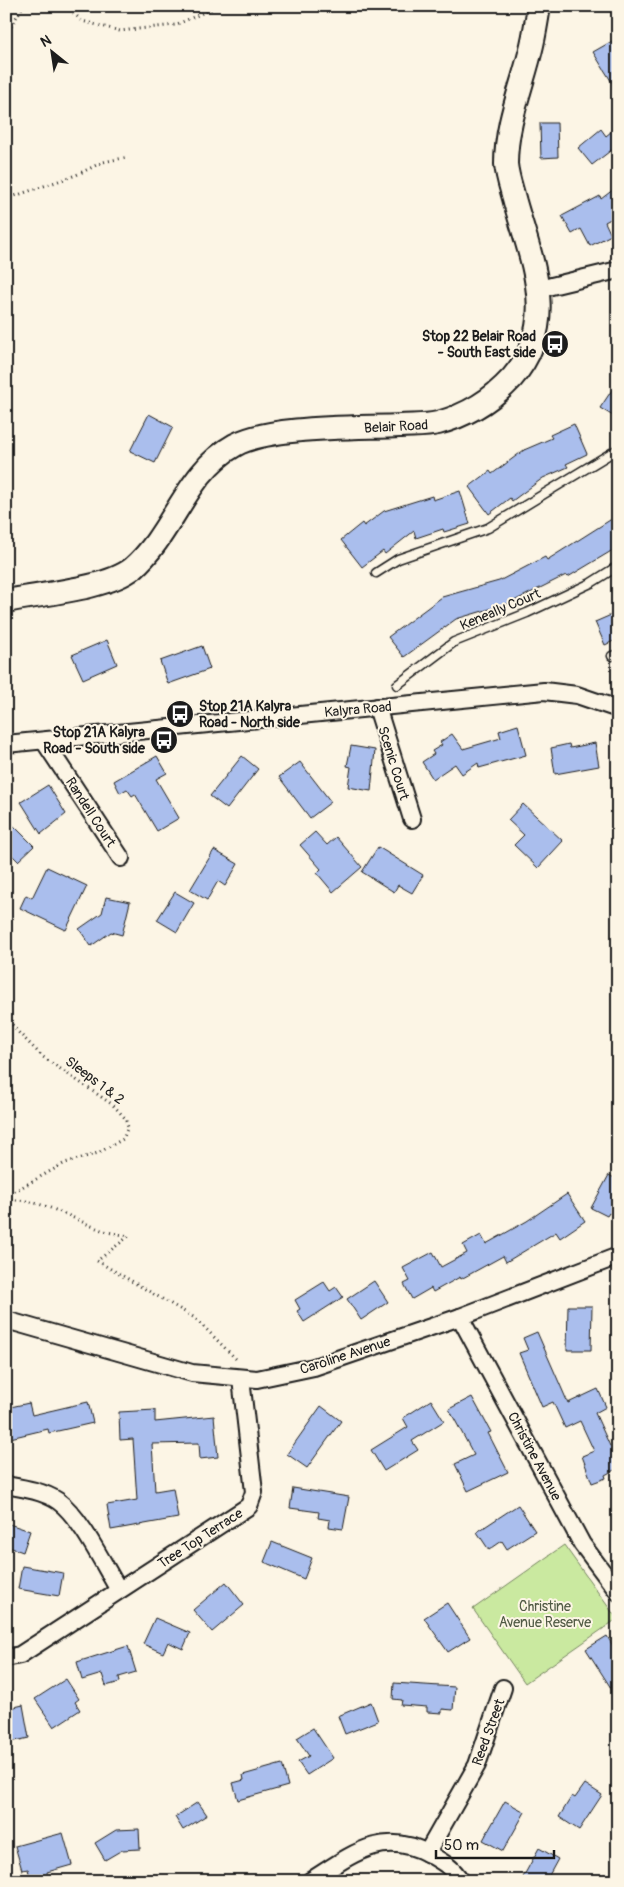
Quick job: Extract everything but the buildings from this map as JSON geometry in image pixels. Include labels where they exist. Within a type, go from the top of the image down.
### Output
[{"type":"main road","name":"Belair Road","points":[[6,601],[110,581],[132,568],[157,541],[206,466],[236,444],[269,433],[436,424],[474,410],[497,394],[520,368],[536,336],[540,318],[539,289],[506,168],[506,145],[514,108],[532,45],[539,6]]},
{"type":"street","points":[[539,289],[618,270]]},
{"type":"street","name":"Kalyra Road","points":[[6,744],[544,691],[577,696],[618,709]]},
{"type":"street","name":"Scenic Court","points":[[377,707],[412,819]]},
{"type":"street","name":"Randell Court","points":[[44,740],[121,858]]},
{"type":"street","name":"Caroline Avenue","points":[[6,1320],[192,1373],[249,1379],[314,1367],[460,1317],[618,1256]]},
{"type":"street","name":"Christine Avenue","points":[[460,1317],[582,1544],[618,1592]]},
{"type":"street","name":"Tree Top Terrace","points":[[6,1658],[20,1654],[249,1506],[254,1492],[249,1379]]},
{"type":"street","points":[[6,1484],[35,1491],[58,1500],[74,1515],[119,1590]]},
{"type":"street","name":"Reed Street","points":[[427,1853],[477,1765],[503,1688]]},
{"type":"street","points":[[310,1881],[360,1850],[384,1843],[411,1845],[452,1867],[461,1881]]},
{"type":"lane","points":[[376,573],[398,559],[488,528],[618,449]]},
{"type":"lane","name":"Keneally Court","points":[[397,685],[454,642],[527,613],[591,583],[618,566]]},
{"type":"path","points":[[6,35],[23,6]]},
{"type":"path","points":[[66,6],[82,21],[120,32],[175,25],[219,6]]},
{"type":"path","points":[[6,199],[76,175],[102,162],[128,157]]},
{"type":"path","name":"Sleeps 1 & 2","points":[[6,1017],[43,1057],[113,1105],[125,1118],[128,1127],[123,1139],[98,1153],[65,1163],[6,1196]]},
{"type":"path","points":[[6,1201],[15,1199],[37,1204],[101,1230],[129,1236],[97,1261],[195,1318],[249,1379]]},
{"type":"green space","name":"Christine Avenue Reserve","points":[[564,1545],[617,1619],[525,1683],[473,1609]]},
{"type":"place","name":"Stop 22 Belair Road - South East side","points":[[555,344]]},
{"type":"place","name":"Stop 21A Kalyra Road - North side","points":[[180,714]]},
{"type":"place","name":"Stop 21A Kalyra Road - South side","points":[[164,740]]}]
